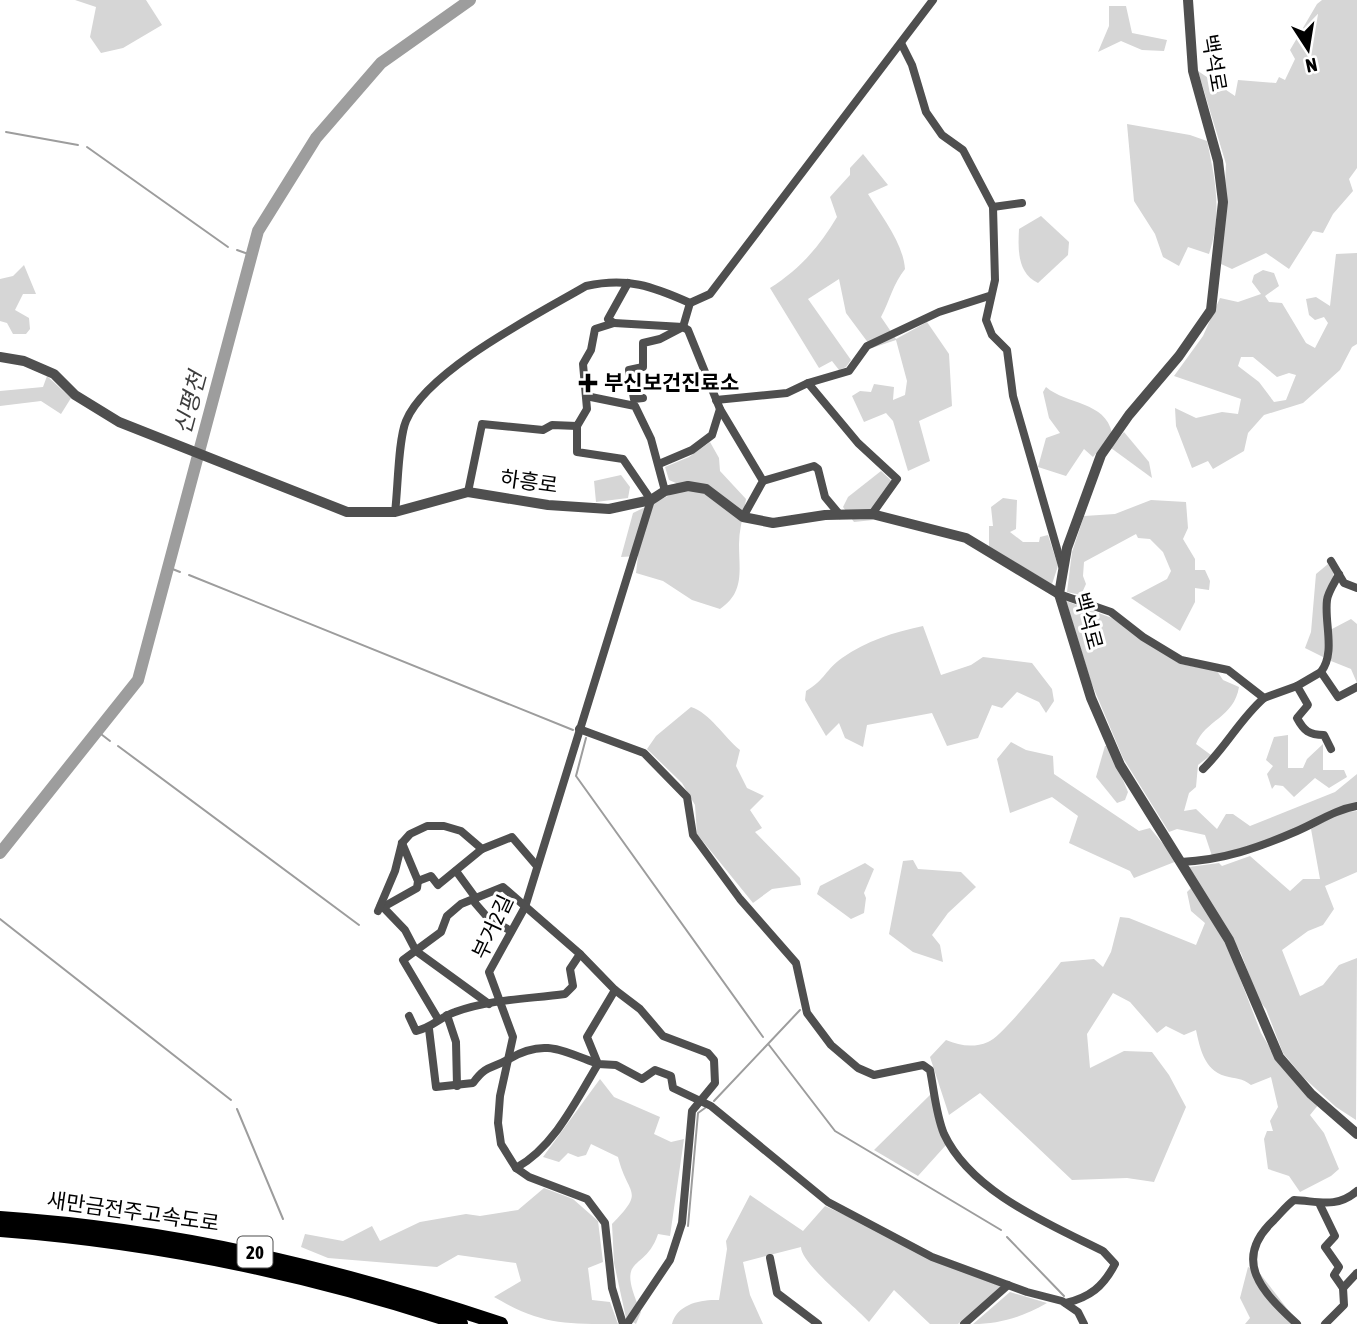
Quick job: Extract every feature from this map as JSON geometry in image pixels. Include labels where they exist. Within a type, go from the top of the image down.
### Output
[{"type":"highway","name":"새만금전주고속도로","points":[[0,1218],[161,1235],[244,1250],[342,1274],[501,1324]]},
{"type":"highway","name":"새만금전주고속도로","points":[[0,1230],[75,1236],[244,1262],[328,1283],[461,1324]]},
{"type":"street","points":[[643,398],[634,399],[629,370],[643,367],[643,343],[660,339],[683,327],[690,303],[710,294],[933,0]]},
{"type":"street","name":"백석로","points":[[1188,0],[1193,71],[1218,161],[1223,202],[1211,310],[1179,356],[1129,415],[1101,455],[1084,493],[1062,566],[1059,594],[1091,698],[1120,765],[1229,940],[1279,1057],[1311,1094],[1357,1134]]},
{"type":"street","points":[[901,43],[912,65],[926,112],[942,135],[962,150],[993,207],[995,280],[989,296],[986,320],[992,335],[1007,350],[1013,396],[1062,566]]},
{"type":"street","points":[[993,207],[1022,203]]},
{"type":"street","points":[[395,512],[405,422],[421,398],[462,361],[586,286],[607,281],[652,285],[690,303]]},
{"type":"street","points":[[614,323],[608,319],[628,282]]},
{"type":"street","points":[[718,405],[787,393],[808,383],[849,371],[867,346],[876,341],[939,312],[989,296]]},
{"type":"street","points":[[651,500],[623,459],[577,452],[577,426],[587,409],[583,363],[592,351],[596,328],[614,323],[683,327],[695,342],[718,405],[763,481]]},
{"type":"street","name":"하흥로","points":[[0,357],[24,361],[54,374],[75,395],[119,422],[346,512],[395,512],[468,492],[548,505],[609,509],[651,500],[665,491],[688,486],[706,489],[743,517],[773,523],[872,514],[966,538],[1059,594]]},
{"type":"street","points":[[808,383],[858,443],[897,479],[872,514]]},
{"type":"street","points":[[586,396],[635,406],[659,464],[665,491]]},
{"type":"street","points":[[659,464],[692,450],[712,435],[718,405]]},
{"type":"street","points":[[468,492],[482,424],[543,430],[552,425],[577,426]]},
{"type":"street","points":[[743,517],[763,481],[814,466],[818,469],[825,497],[840,515]]},
{"type":"street","name":"부거2길","points":[[516,1168],[501,1144],[498,1123],[513,1037],[489,972],[524,906],[651,500]]},
{"type":"street","points":[[1331,561],[1344,583],[1357,588]]},
{"type":"street","points":[[1203,769],[1225,747],[1245,715],[1264,698],[1297,686],[1326,665],[1329,638],[1327,599],[1339,574]]},
{"type":"street","points":[[1059,594],[1111,612],[1143,637],[1181,660],[1228,670],[1264,698]]},
{"type":"street","points":[[1321,671],[1338,697],[1357,687]]},
{"type":"street","points":[[1297,686],[1308,705],[1297,718],[1303,729],[1312,735],[1324,735],[1331,749]]},
{"type":"street","points":[[579,729],[644,753],[687,797],[693,835],[740,899],[796,963],[807,1013],[831,1045],[858,1068],[874,1074],[923,1065],[930,1070],[943,1132],[957,1154],[996,1193],[1104,1251],[1115,1264],[1107,1279],[1087,1297],[1066,1303]]},
{"type":"street","points":[[1181,862],[1239,855],[1300,830],[1338,809],[1357,806]]},
{"type":"street","points":[[382,907],[402,843],[410,834],[425,827],[444,826],[461,831],[482,849]]},
{"type":"street","points":[[418,881],[431,876],[438,885],[482,849],[512,838],[526,849],[536,865]]},
{"type":"street","points":[[382,907],[417,888],[418,881],[402,843]]},
{"type":"street","points":[[456,872],[475,897],[475,904],[488,918],[511,931]]},
{"type":"street","points":[[457,1086],[456,1042],[443,1017],[403,960],[441,932],[447,916],[475,897],[503,887],[580,954],[615,990],[640,1009],[663,1036],[708,1053],[714,1060],[715,1083],[692,1111],[682,1223],[670,1260],[625,1324]]},
{"type":"street","points":[[382,907],[396,924],[405,930],[416,951],[489,1004]]},
{"type":"street","points":[[409,1016],[416,1031],[429,1028],[443,1017],[501,1000],[565,994],[573,986],[570,969],[580,954]]},
{"type":"street","points":[[598,1064],[587,1037],[615,990]]},
{"type":"street","points":[[429,1028],[436,1087],[473,1083],[484,1068],[509,1060],[535,1047],[556,1048],[598,1064],[616,1065],[642,1079],[655,1070],[671,1076],[673,1088],[690,1099],[702,1100],[828,1202],[932,1257],[1066,1303],[1078,1312],[1084,1324]]},
{"type":"street","points":[[598,1064],[569,1112],[535,1157],[516,1168],[529,1177],[587,1199],[605,1223],[612,1288],[625,1324]]},
{"type":"street","points":[[1297,1324],[1264,1287],[1253,1269],[1253,1249],[1262,1229],[1294,1200],[1320,1205],[1346,1200],[1357,1191]]},
{"type":"street","points":[[1320,1205],[1335,1236],[1325,1247],[1339,1267],[1334,1275],[1343,1288],[1344,1305],[1325,1324]]},
{"type":"street","points":[[770,1258],[777,1293],[818,1324]]},
{"type":"street","points":[[1343,1288],[1357,1273]]},
{"type":"street","points":[[964,1324],[1009,1285]]},
{"type":"shaded area","points":[[75,0],[146,0],[162,25],[123,48],[101,53],[90,37],[96,7]]},
{"type":"shaded area","points":[[1322,0],[1357,0],[1357,168],[1349,179],[1353,191],[1333,214],[1323,233],[1313,231],[1289,269],[1266,253],[1232,269],[1221,264],[1226,164],[1198,71],[1235,96],[1238,80],[1276,83],[1279,77],[1285,80],[1295,59],[1290,50]]},
{"type":"shaded area","points":[[1109,6],[1126,6],[1132,33],[1167,40],[1164,51],[1142,50],[1121,41],[1098,52],[1109,26]]},
{"type":"shaded area","points":[[1127,124],[1190,135],[1207,141],[1216,198],[1215,225],[1209,254],[1188,247],[1179,266],[1163,257],[1155,234],[1134,201]]},
{"type":"shaded area","points":[[863,154],[888,185],[868,194],[896,239],[905,269],[881,317],[896,339],[927,322],[949,354],[952,406],[919,421],[930,461],[908,471],[893,421],[886,413],[864,422],[852,396],[860,391],[871,392],[874,384],[894,387],[893,400],[905,395],[907,381],[896,340],[872,348],[846,313],[839,279],[808,299],[851,360],[846,367],[839,370],[832,361],[819,368],[770,288],[800,265],[823,238],[837,217],[830,197],[850,175],[850,168]]},
{"type":"shaded area","points":[[1041,216],[1069,242],[1068,255],[1038,283],[1031,279],[1022,267],[1019,229]]},
{"type":"shaded area","points":[[1357,253],[1357,344],[1352,347],[1340,370],[1303,403],[1264,415],[1248,433],[1244,451],[1213,469],[1208,461],[1192,468],[1176,426],[1175,408],[1196,418],[1222,412],[1238,414],[1241,399],[1174,376],[1203,336],[1220,298],[1238,302],[1261,294],[1252,282],[1254,275],[1263,270],[1274,273],[1279,286],[1265,296],[1269,302],[1282,303],[1306,343],[1315,348],[1328,323],[1324,317],[1315,320],[1309,315],[1306,299],[1316,297],[1330,306],[1336,254]],"holes":[[[1241,357],[1253,357],[1277,377],[1289,373],[1296,375],[1286,400],[1274,402],[1259,382],[1238,366]]]},
{"type":"shaded area","points":[[24,265],[36,294],[23,294],[15,310],[29,318],[30,329],[26,334],[13,334],[7,323],[0,321],[0,279],[13,276]]},
{"type":"shaded area","points":[[47,376],[71,398],[61,414],[41,401],[0,406],[0,391],[43,387]]},
{"type":"shaded area","points":[[1046,387],[1094,409],[1108,423],[1112,433],[1093,457],[1084,449],[1066,476],[1038,467],[1046,438],[1060,433],[1049,418],[1043,392]]},
{"type":"shaded area","points":[[1124,432],[1149,462],[1152,478],[1111,448]]},
{"type":"shaded area","points":[[710,442],[719,458],[720,471],[746,499],[739,538],[739,580],[734,595],[720,609],[692,600],[663,581],[636,573],[638,556],[621,557],[633,513],[674,493],[676,483],[669,480],[665,467],[689,457]]},
{"type":"shaded area","points":[[881,471],[896,485],[873,520],[854,522],[843,507],[848,497]]},
{"type":"shaded area","points":[[621,475],[630,487],[628,498],[596,502],[594,481]]},
{"type":"shaded area","points":[[1003,498],[1017,500],[1016,529],[1010,532],[1023,542],[1039,542],[1040,537],[1048,535],[1058,566],[1052,584],[989,547],[989,526],[993,526],[991,507]]},
{"type":"shaded area","points":[[1151,500],[1186,502],[1188,528],[1183,539],[1195,559],[1195,570],[1205,570],[1210,581],[1209,590],[1195,588],[1195,602],[1180,631],[1131,598],[1167,579],[1171,571],[1163,552],[1150,539],[1138,538],[1136,534],[1084,562],[1083,576],[1086,584],[1081,595],[1067,592],[1072,552],[1084,516],[1115,514]]},
{"type":"shaded area","points":[[1328,564],[1334,573],[1325,604],[1325,658],[1305,648],[1311,632],[1316,574]]},
{"type":"shaded area","points":[[1066,601],[1112,618],[1180,664],[1217,671],[1223,680],[1239,687],[1231,706],[1206,729],[1196,744],[1211,755],[1198,765],[1196,787],[1189,793],[1184,811],[1196,809],[1217,829],[1226,814],[1233,814],[1250,826],[1335,792],[1357,774],[1357,804],[1333,810],[1276,837],[1212,856],[1205,835],[1177,829],[1169,832],[1123,758],[1091,682]]},
{"type":"shaded area","points":[[1351,619],[1357,624],[1357,683],[1351,669],[1331,661],[1332,629]]},
{"type":"shaded area","points":[[923,626],[941,675],[971,665],[983,657],[1032,663],[1052,689],[1054,701],[1046,713],[1039,702],[1017,692],[1002,708],[992,705],[978,738],[947,746],[932,713],[867,725],[863,747],[845,738],[839,723],[826,736],[805,700],[806,691],[851,652],[891,634]]},
{"type":"shaded area","points":[[691,707],[711,720],[740,750],[736,766],[747,788],[764,796],[750,810],[762,828],[755,832],[800,878],[801,885],[772,889],[753,903],[697,834],[695,805],[682,783],[647,749],[656,736]]},
{"type":"shaded area","points":[[1288,735],[1288,768],[1303,768],[1307,759],[1323,744],[1323,770],[1344,770],[1347,777],[1329,788],[1315,778],[1294,797],[1283,786],[1275,785],[1272,789],[1267,774],[1273,766],[1266,760],[1274,737]]},
{"type":"shaded area","points":[[1011,742],[1026,750],[1053,756],[1054,774],[1139,831],[1150,828],[1177,861],[1134,878],[1130,871],[1069,843],[1078,816],[1052,797],[1010,813],[997,759]]},
{"type":"shaded area","points":[[1105,746],[1109,746],[1128,792],[1125,800],[1117,803],[1096,777]]},
{"type":"shaded area","points":[[1357,811],[1357,872],[1325,886],[1334,909],[1323,925],[1308,931],[1282,950],[1300,996],[1323,985],[1339,965],[1357,958],[1356,1120],[1336,1107],[1304,1078],[1283,1053],[1266,1009],[1258,999],[1241,953],[1189,867],[1219,863],[1222,866],[1250,856],[1290,891],[1303,879],[1320,879],[1311,829],[1339,813]]},
{"type":"shaded area","points":[[913,860],[918,869],[961,872],[976,887],[948,913],[932,935],[940,945],[943,962],[913,952],[889,934],[903,861]]},
{"type":"shaded area","points":[[865,863],[874,869],[864,893],[864,913],[851,919],[817,894],[820,886]]},
{"type":"shaded area","points":[[1192,887],[1229,950],[1261,1033],[1277,1060],[1319,1104],[1310,1115],[1324,1133],[1339,1169],[1300,1192],[1289,1176],[1268,1169],[1264,1139],[1267,1131],[1273,1131],[1270,1121],[1278,1107],[1271,1077],[1251,1085],[1218,1073],[1204,1058],[1196,1030],[1184,1035],[1166,1026],[1157,1033],[1130,1002],[1113,993],[1087,1034],[1090,1068],[1124,1051],[1152,1052],[1169,1075],[1186,1107],[1154,1182],[1127,1178],[1072,1180],[980,1093],[949,1115],[930,1057],[946,1040],[972,1046],[995,1038],[1061,962],[1094,959],[1103,967],[1111,952],[1120,917],[1129,918],[1196,945],[1205,923],[1191,911],[1187,892]]},
{"type":"shaded area","points":[[600,1079],[614,1097],[660,1117],[654,1134],[671,1142],[684,1139],[670,1236],[658,1234],[646,1255],[634,1265],[631,1272],[633,1293],[641,1312],[636,1324],[626,1318],[614,1263],[612,1224],[629,1204],[632,1192],[618,1157],[591,1144],[586,1155],[578,1157],[568,1153],[559,1162],[543,1157]]},
{"type":"shaded area","points":[[931,1094],[938,1128],[946,1145],[918,1176],[874,1150]]},
{"type":"shaded area","points":[[544,1188],[573,1199],[598,1221],[603,1262],[588,1268],[592,1300],[610,1302],[618,1324],[553,1321],[525,1313],[494,1297],[521,1281],[516,1263],[458,1255],[437,1267],[328,1258],[301,1247],[305,1234],[343,1241],[372,1226],[380,1241],[420,1222],[466,1214],[480,1216],[518,1210]]},
{"type":"shaded area","points":[[750,1195],[803,1231],[825,1206],[1001,1286],[958,1324],[930,1324],[894,1290],[869,1322],[819,1274],[803,1254],[801,1247],[743,1262],[750,1295],[763,1324],[672,1324],[684,1307],[719,1300],[726,1241]]},
{"type":"shaded area","points":[[1248,1267],[1258,1271],[1299,1324],[1245,1324],[1250,1318],[1240,1298]]},
{"type":"shaded area","points":[[1010,1292],[1047,1303],[1011,1319],[973,1324]]},
{"type":"waterway","name":"신평천","points":[[0,853],[138,680],[258,231],[316,138],[381,63],[470,0]]},
{"type":"waterway","points":[[6,132],[78,145]]},
{"type":"waterway","points":[[87,147],[228,247]]},
{"type":"waterway","points":[[237,250],[251,255]]},
{"type":"waterway","points":[[170,568],[180,572]]},
{"type":"waterway","points":[[189,575],[573,730]]},
{"type":"waterway","points":[[97,731],[110,741]]},
{"type":"waterway","points":[[586,738],[576,776],[763,1037]]},
{"type":"waterway","points":[[118,746],[359,925]]},
{"type":"waterway","points":[[0,919],[231,1100]]},
{"type":"waterway","points":[[714,1101],[800,1010]]},
{"type":"waterway","points":[[769,1045],[835,1131],[1001,1230]]},
{"type":"waterway","points":[[688,1226],[698,1113],[705,1108]]},
{"type":"waterway","points":[[237,1109],[283,1219]]},
{"type":"waterway","points":[[1007,1237],[1064,1296]]},
{"type":"place","name":"부신보건진료소","points":[[588,383]]}]
